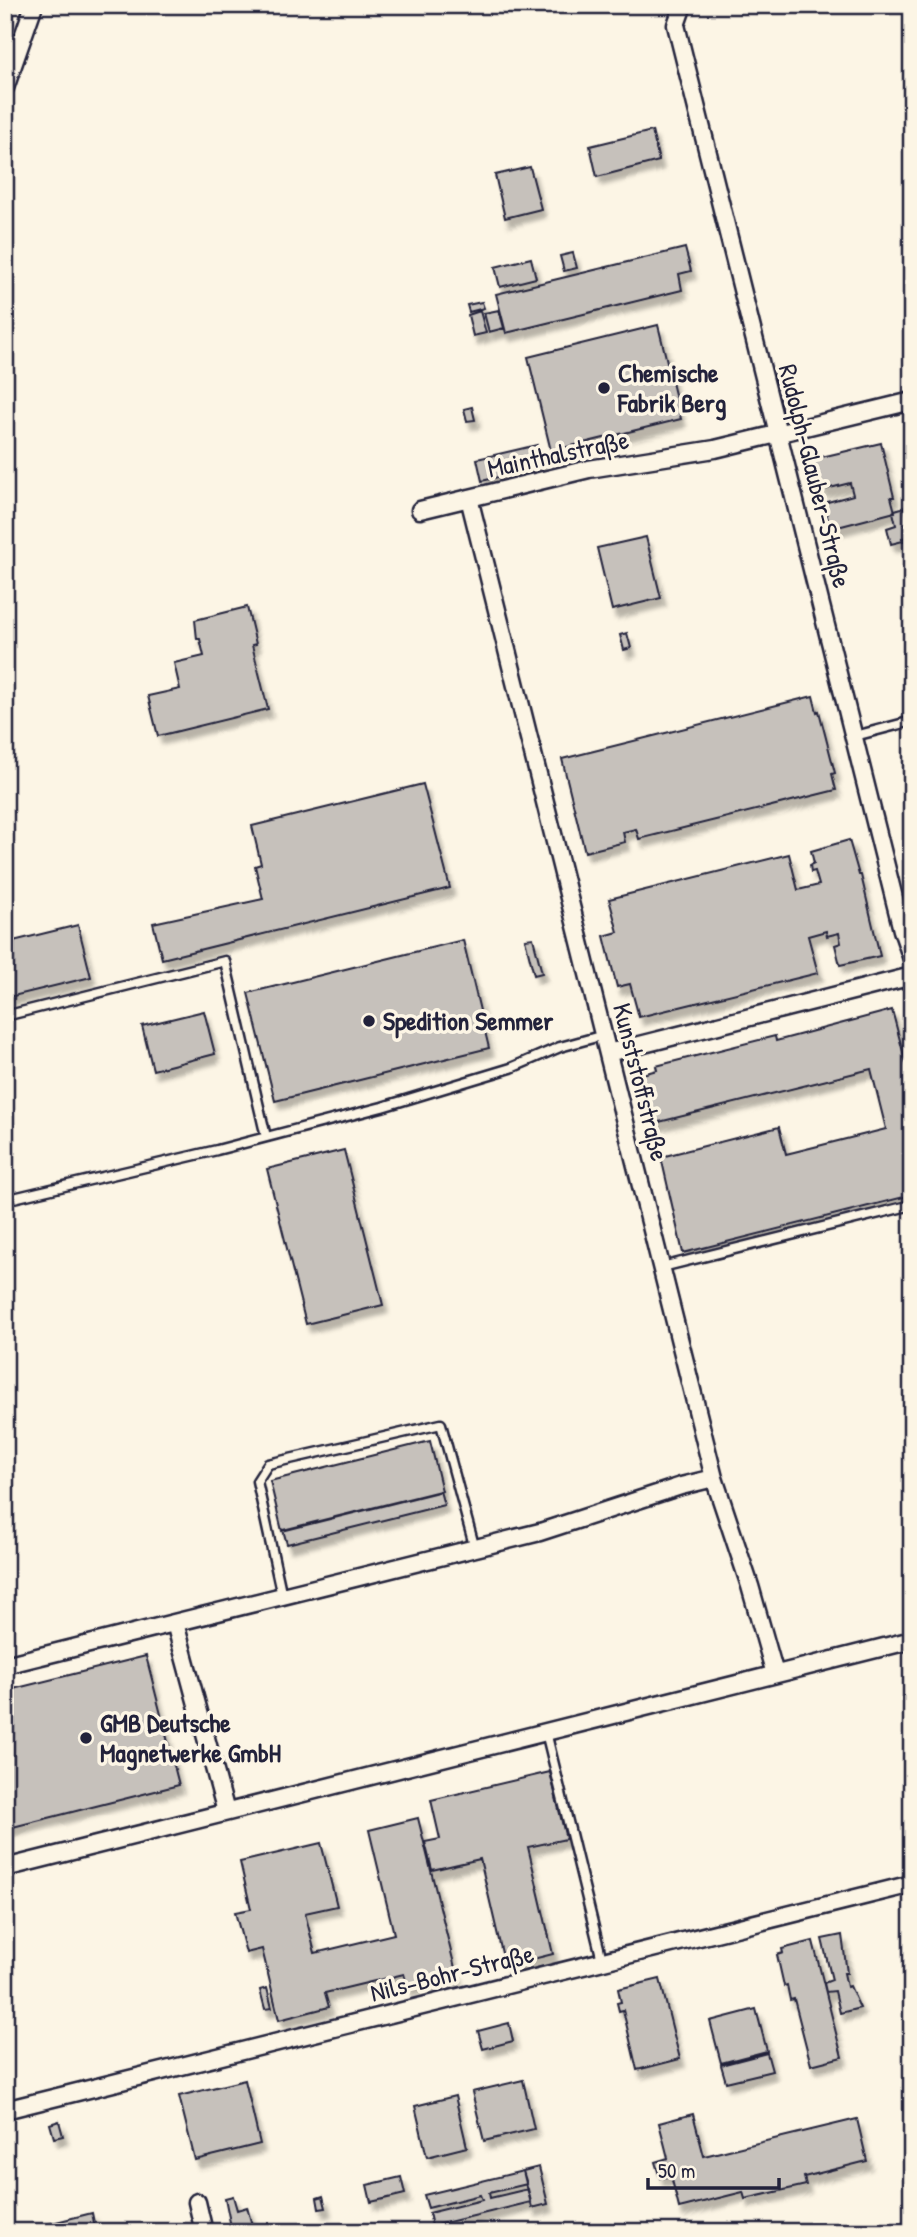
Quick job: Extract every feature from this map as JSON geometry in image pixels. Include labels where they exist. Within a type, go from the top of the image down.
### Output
[{"type":"street","points":[[5,89],[34,5]]},
{"type":"street","name":"Rudolph-Glauber-Straße","points":[[684,5],[676,25],[902,930],[912,959]]},
{"type":"street","name":"Mainthalstraße","points":[[420,510],[589,469],[693,454],[912,401]]},
{"type":"street","name":"Kunststoffstraße","points":[[469,498],[714,1478],[750,1586],[775,1674]]},
{"type":"street","points":[[608,1053],[912,976]]},
{"type":"street","points":[[5,1665],[540,1532],[681,1486],[714,1478]]},
{"type":"street","points":[[175,1623],[226,1812]]},
{"type":"street","points":[[5,1868],[912,1640]]},
{"type":"street","name":"Nils-Bohr-Straße","points":[[5,2110],[912,1884]]},
{"type":"street","points":[[197,2202],[204,2232]]},
{"type":"lane","points":[[855,736],[912,721]]},
{"type":"lane","points":[[5,1016],[225,961],[266,1137]]},
{"type":"lane","points":[[5,1200],[382,1107],[511,1068],[560,1047],[604,1035]]},
{"type":"lane","points":[[662,1267],[912,1206]]},
{"type":"lane","points":[[282,1596],[257,1481],[268,1464],[441,1424],[475,1549]]},
{"type":"lane","points":[[546,1732],[602,1960]]},
{"type":"building","points":[[652,131],[659,161],[597,177],[590,146]]},
{"type":"building","points":[[530,167],[541,209],[505,218],[495,175]]},
{"type":"building","points":[[685,248],[691,271],[679,274],[682,290],[506,333],[496,294]]},
{"type":"building","points":[[573,253],[577,268],[564,271],[560,256]]},
{"type":"building","points":[[531,258],[536,278],[500,287],[495,267]]},
{"type":"building","points":[[482,302],[484,308],[469,312],[467,305]]},
{"type":"building","points":[[499,310],[504,328],[489,332],[484,313]]},
{"type":"building","points":[[480,311],[486,333],[473,336],[468,315]]},
{"type":"building","name":"Chemische Fabrik Berg","points":[[658,325],[681,419],[551,451],[528,357]]},
{"type":"building","points":[[472,407],[475,420],[467,421],[464,409]]},
{"type":"building","points":[[881,443],[895,512],[830,529],[824,503],[853,495],[850,483],[822,490],[813,459]]},
{"type":"building","points":[[537,445],[542,466],[482,481],[477,459]]},
{"type":"building","points":[[905,507],[909,523],[904,524],[907,537],[891,544],[887,528],[896,525],[893,512]]},
{"type":"building","points":[[646,537],[661,598],[612,610],[597,548]]},
{"type":"building","points":[[247,607],[256,644],[252,645],[268,709],[158,736],[148,696],[180,689],[174,663],[204,656],[200,639],[197,639],[195,620]]},
{"type":"building","points":[[627,633],[631,648],[624,650],[620,635]]},
{"type":"building","points":[[813,696],[835,773],[832,774],[836,790],[639,839],[636,829],[623,832],[625,842],[585,852],[562,759]]},
{"type":"building","points":[[423,784],[450,888],[162,959],[153,923],[263,899],[255,866],[261,864],[252,826]]},
{"type":"building","points":[[849,840],[861,875],[880,956],[840,965],[835,945],[841,943],[839,933],[827,936],[826,931],[808,936],[818,973],[639,1017],[630,984],[617,987],[604,936],[618,932],[609,899],[789,854],[798,890],[819,885],[815,871],[811,872],[810,865],[814,863],[811,851]]},
{"type":"building","points":[[78,925],[91,977],[5,998],[5,943]]},
{"type":"building","points":[[533,938],[542,973],[534,975],[525,939]]},
{"type":"building","name":"Spedition Semmer","points":[[463,940],[489,1048],[275,1101],[248,993]]},
{"type":"building","points":[[892,1010],[912,1086],[912,1195],[683,1253],[661,1157],[779,1127],[786,1154],[886,1129],[871,1069],[651,1124],[639,1075],[657,1070],[656,1066],[775,1036],[776,1041]]},
{"type":"building","points":[[204,1011],[215,1054],[153,1070],[142,1026]]},
{"type":"building","points":[[344,1150],[383,1305],[306,1324],[267,1169]]},
{"type":"building","points":[[430,1441],[442,1491],[282,1531],[270,1481]]},
{"type":"building","points":[[440,1491],[444,1505],[287,1544],[283,1530]]},
{"type":"building","name":"GMB Deutsche Magnetwerke GmbH","points":[[146,1656],[179,1785],[5,1829],[5,1691]]},
{"type":"building","points":[[550,1772],[566,1839],[528,1847],[553,1954],[505,1966],[480,1859],[432,1870],[425,1842],[440,1839],[431,1800]]},
{"type":"building","points":[[418,1818],[457,1976],[408,1988],[404,1974],[325,1993],[329,2007],[279,2020],[262,1949],[246,1953],[235,1912],[251,1909],[240,1862],[321,1843],[337,1906],[305,1913],[315,1953],[394,1934],[369,1830]]},
{"type":"building","points":[[842,1935],[847,1987],[850,1986],[860,2008],[840,2013],[835,1991],[826,1992],[824,1983],[832,1980],[822,1939]]},
{"type":"building","points":[[813,1941],[842,2057],[811,2065],[794,1999],[790,2000],[787,1985],[784,1986],[777,1955],[783,1953],[782,1949]]},
{"type":"building","points":[[660,1979],[680,2059],[637,2070],[623,2010],[619,2011],[617,2003],[621,2002],[618,1989]]},
{"type":"building","points":[[267,1988],[272,2008],[265,2009],[260,1990]]},
{"type":"building","points":[[756,2009],[767,2051],[721,2063],[710,2021]]},
{"type":"building","points":[[509,2023],[513,2041],[483,2049],[478,2031]]},
{"type":"building","points":[[767,2053],[772,2071],[726,2082],[721,2065]]},
{"type":"building","points":[[245,2080],[260,2144],[195,2160],[179,2096]]},
{"type":"building","points":[[523,2080],[534,2129],[484,2141],[472,2092]]},
{"type":"building","points":[[455,2096],[467,2147],[427,2157],[415,2106]]},
{"type":"building","points":[[693,2114],[704,2156],[857,2119],[867,2161],[804,2177],[806,2185],[745,2199],[743,2192],[679,2208],[671,2176],[660,2178],[655,2162],[668,2158],[659,2123]]},
{"type":"building","points":[[59,2121],[63,2136],[54,2138],[50,2124]]},
{"type":"building","points":[[539,2167],[548,2204],[532,2208],[523,2171]]},
{"type":"building","points":[[523,2171],[527,2184],[489,2193],[490,2198],[528,2189],[531,2202],[432,2226],[429,2213],[482,2200],[480,2195],[428,2208],[424,2195]]},
{"type":"building","points":[[401,2177],[405,2194],[371,2202],[367,2185]]},
{"type":"building","points":[[233,2196],[237,2210],[247,2207],[253,2229],[232,2232],[225,2198]]},
{"type":"building","points":[[323,2196],[326,2208],[319,2209],[317,2198]]},
{"type":"building","points":[[92,2213],[96,2232],[41,2232],[40,2226]]},
{"type":"building","points":[[377,2225],[378,2232],[360,2232],[359,2229]]},
{"type":"place","name":"Chemische Fabrik Berg","points":[[604,388]]},
{"type":"place","name":"Spedition Semmer","points":[[369,1021]]},
{"type":"place","name":"GMB Deutsche Magnetwerke GmbH","points":[[86,1738]]}]
